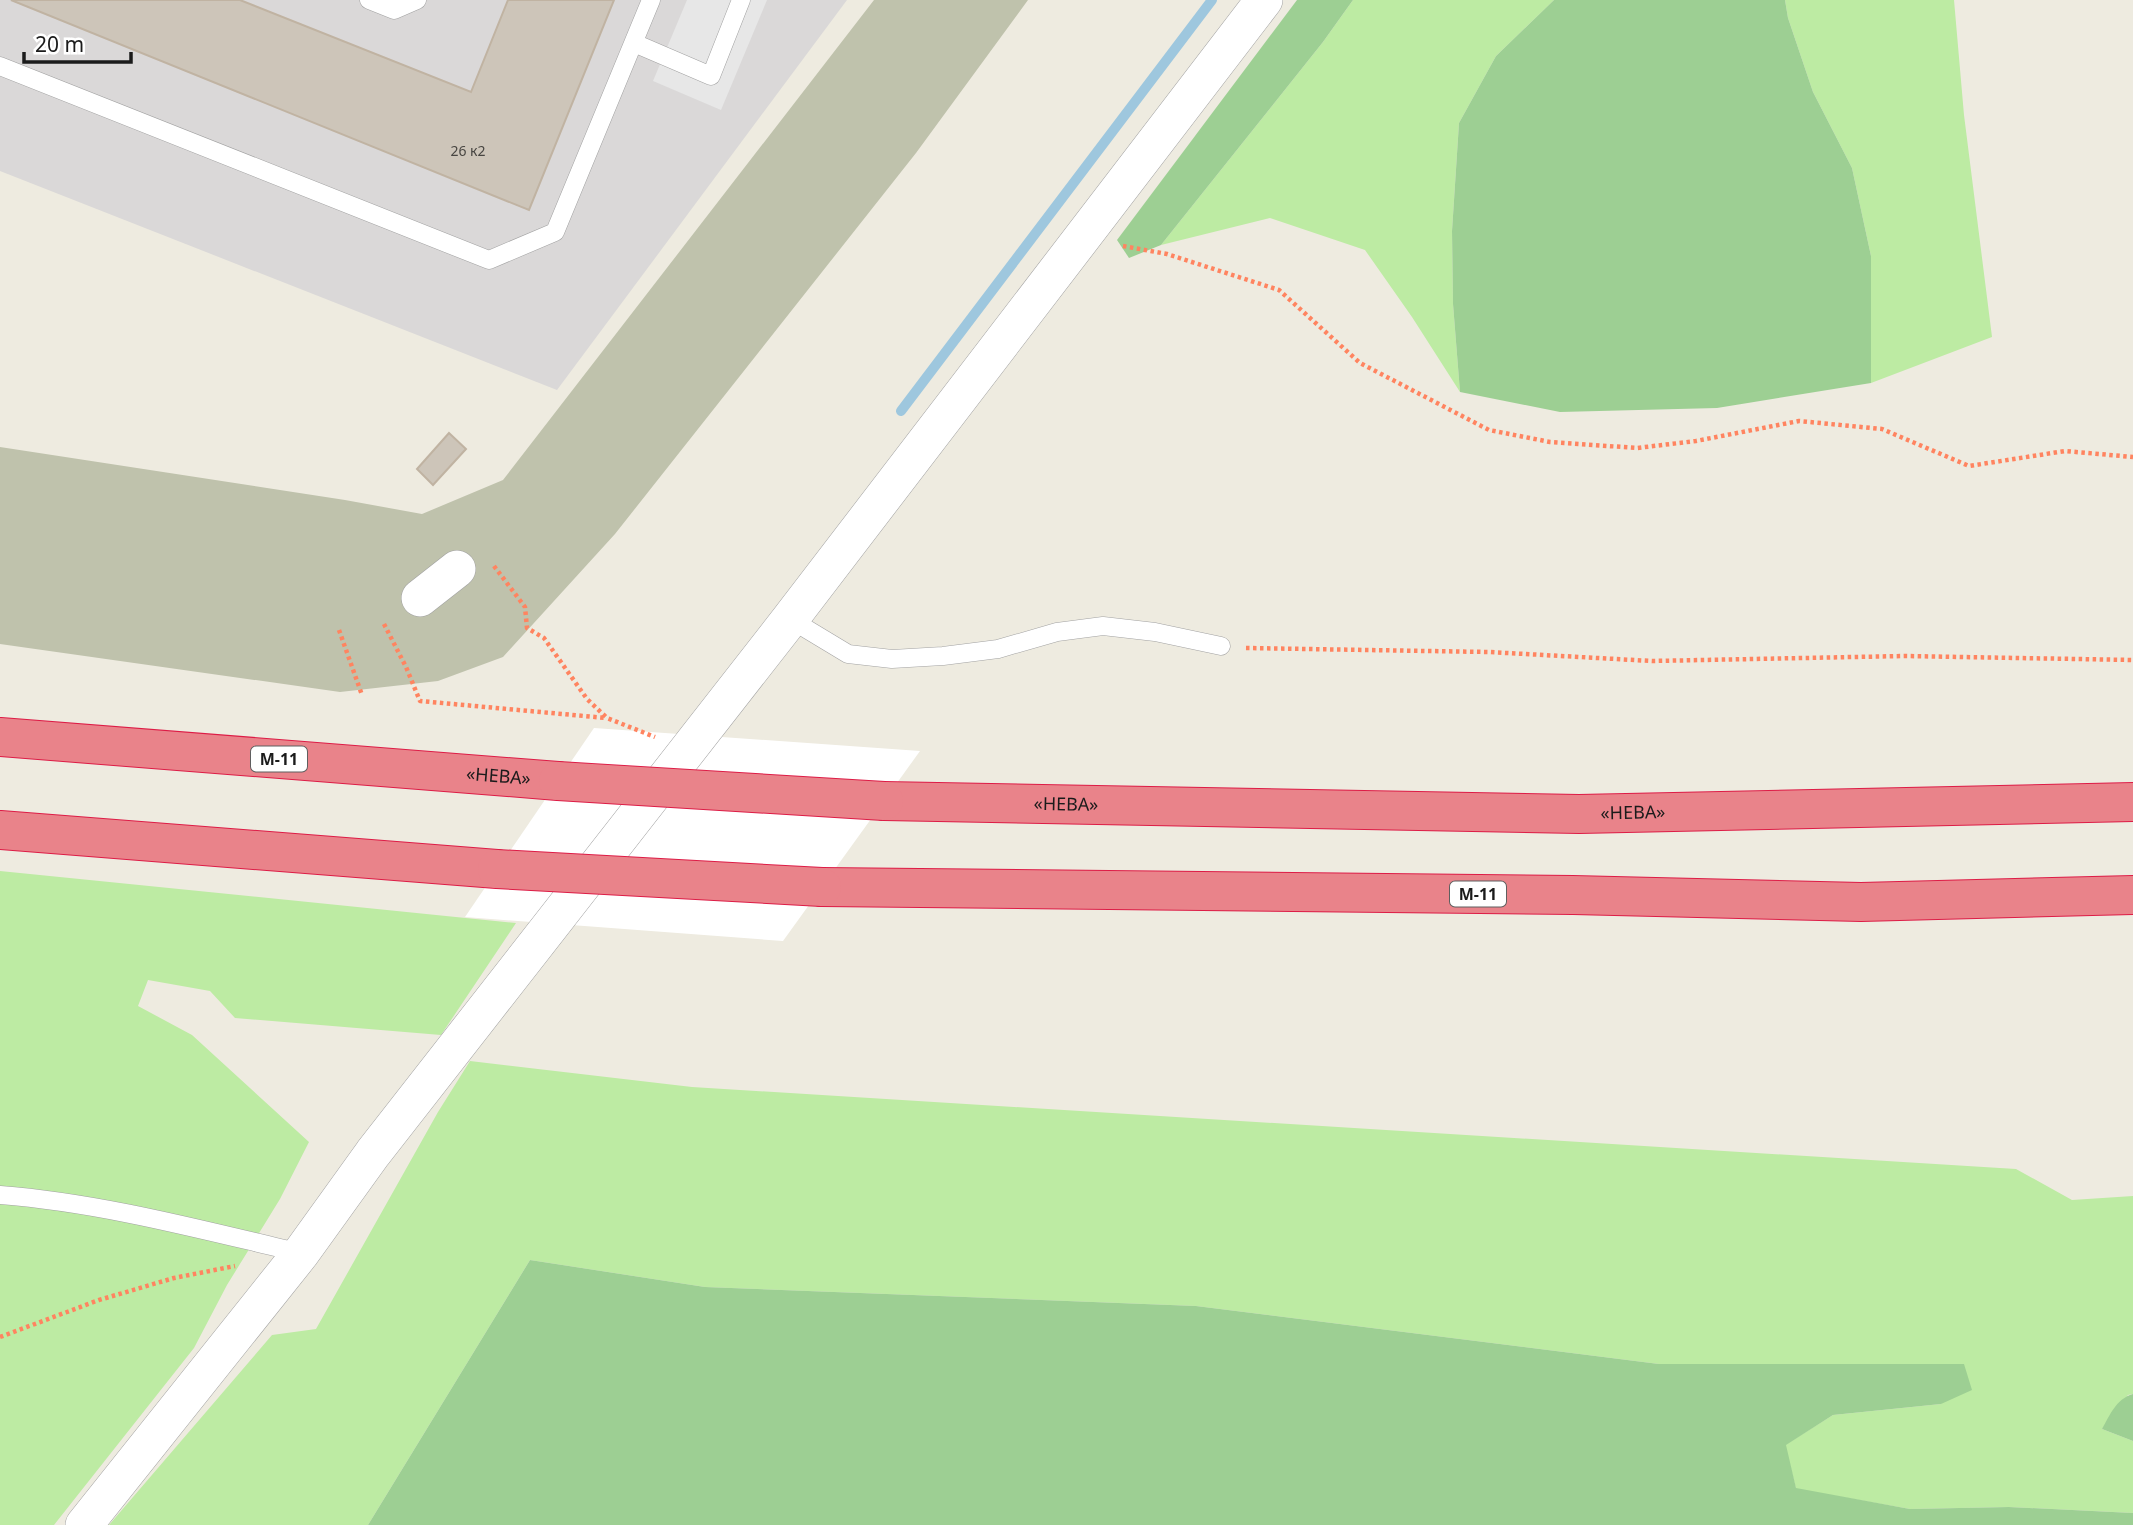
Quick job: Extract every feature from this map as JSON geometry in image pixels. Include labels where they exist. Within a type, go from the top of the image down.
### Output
[{"type":"highway","name":"«НЕВА»","points":[[0,737],[558,781],[884,801],[1579,814],[2133,802]]},
{"type":"highway","name":"М-11","points":[[0,831],[497,869],[822,887],[1861,902],[2133,895]]},
{"type":"street","points":[[84,1525],[301,1253],[373,1153],[790,619],[1264,0]]},
{"type":"street","points":[[420,598],[474,565]]},
{"type":"lane","points":[[369,0],[394,10],[417,0]]},
{"type":"lane","points":[[0,66],[489,260],[555,232],[652,0]]},
{"type":"lane","points":[[634,43],[711,75],[741,0]]},
{"type":"lane","points":[[790,619],[848,654],[892,659],[998,649],[1057,632],[1102,626],[1155,632],[1221,646]]},
{"type":"lane","points":[[0,1195],[37,1198],[162,1220],[301,1253]]},
{"type":"path","points":[[1082,238],[1167,254],[1279,290],[1360,363],[1489,430],[1550,442],[1637,448],[1696,441],[1798,421],[1882,429],[1969,466],[2065,451],[2133,457]]},
{"type":"path","points":[[474,565],[525,607],[527,628],[544,638],[587,699],[607,718]]},
{"type":"path","points":[[384,624],[420,701],[607,718],[688,750]]},
{"type":"path","points":[[339,630],[362,695]]},
{"type":"path","points":[[1221,646],[1264,650],[1489,652],[1652,661],[1904,656],[2133,660]]},
{"type":"path","points":[[0,1337],[99,1300],[174,1278],[238,1266]]},
{"type":"shaded area","points":[[0,0],[847,0],[557,390],[0,171]]},
{"type":"shaded area","points":[[687,0],[767,0],[721,110],[653,81]]},
{"type":"shaded area","points":[[874,0],[1028,0],[916,153],[615,534],[503,657],[438,681],[340,692],[0,644],[0,447],[422,514],[503,480]]},
{"type":"green space","points":[[1297,0],[1353,0],[1323,42],[1161,245],[1129,258],[1117,240]]},
{"type":"green space","points":[[1353,0],[1554,0],[1496,56],[1459,123],[1452,231],[1453,304],[1460,392],[1365,250],[1270,218],[1161,245],[1323,42]]},
{"type":"green space","points":[[1554,0],[1785,0],[1788,18],[1813,92],[1852,168],[1871,256],[1871,383],[1717,408],[1560,412],[1460,392],[1453,304],[1452,231],[1459,123],[1496,56]]},
{"type":"green space","points":[[1785,0],[1954,0],[1964,115],[1992,337],[1871,383],[1871,256],[1852,168],[1813,92],[1788,18]]},
{"type":"green space","points":[[0,871],[516,923],[441,1035],[235,1018],[210,991],[148,980],[138,1006],[192,1035],[309,1142],[280,1199],[227,1285],[194,1348],[54,1525],[0,1525]]},
{"type":"green space","points":[[470,1061],[692,1087],[2016,1169],[2072,1200],[2133,1196],[2133,1394],[2128,1395],[2102,1429],[2133,1441],[2133,1513],[2009,1507],[1910,1509],[1796,1489],[1785,1445],[1833,1415],[1941,1404],[1964,1364],[1659,1364],[1196,1306],[705,1287],[530,1260],[368,1525],[109,1525],[272,1335],[316,1329],[438,1112]]},
{"type":"green space","points":[[530,1260],[705,1287],[1196,1306],[1659,1364],[1964,1364],[1972,1390],[1941,1404],[1833,1415],[1786,1445],[1796,1488],[1910,1509],[2009,1507],[2133,1513],[2133,1525],[368,1525]]},
{"type":"green space","points":[[2133,1394],[2133,1441],[2102,1429],[2118,1404]]},
{"type":"pier","points":[[594,728],[920,751],[783,941],[465,917]]},
{"type":"building","points":[[11,0],[240,0],[471,92],[508,0],[614,0],[529,210]]},
{"type":"building","points":[[449,433],[466,449],[433,485],[417,469]]},
{"type":"waterway","points":[[901,411],[1212,0]]}]
